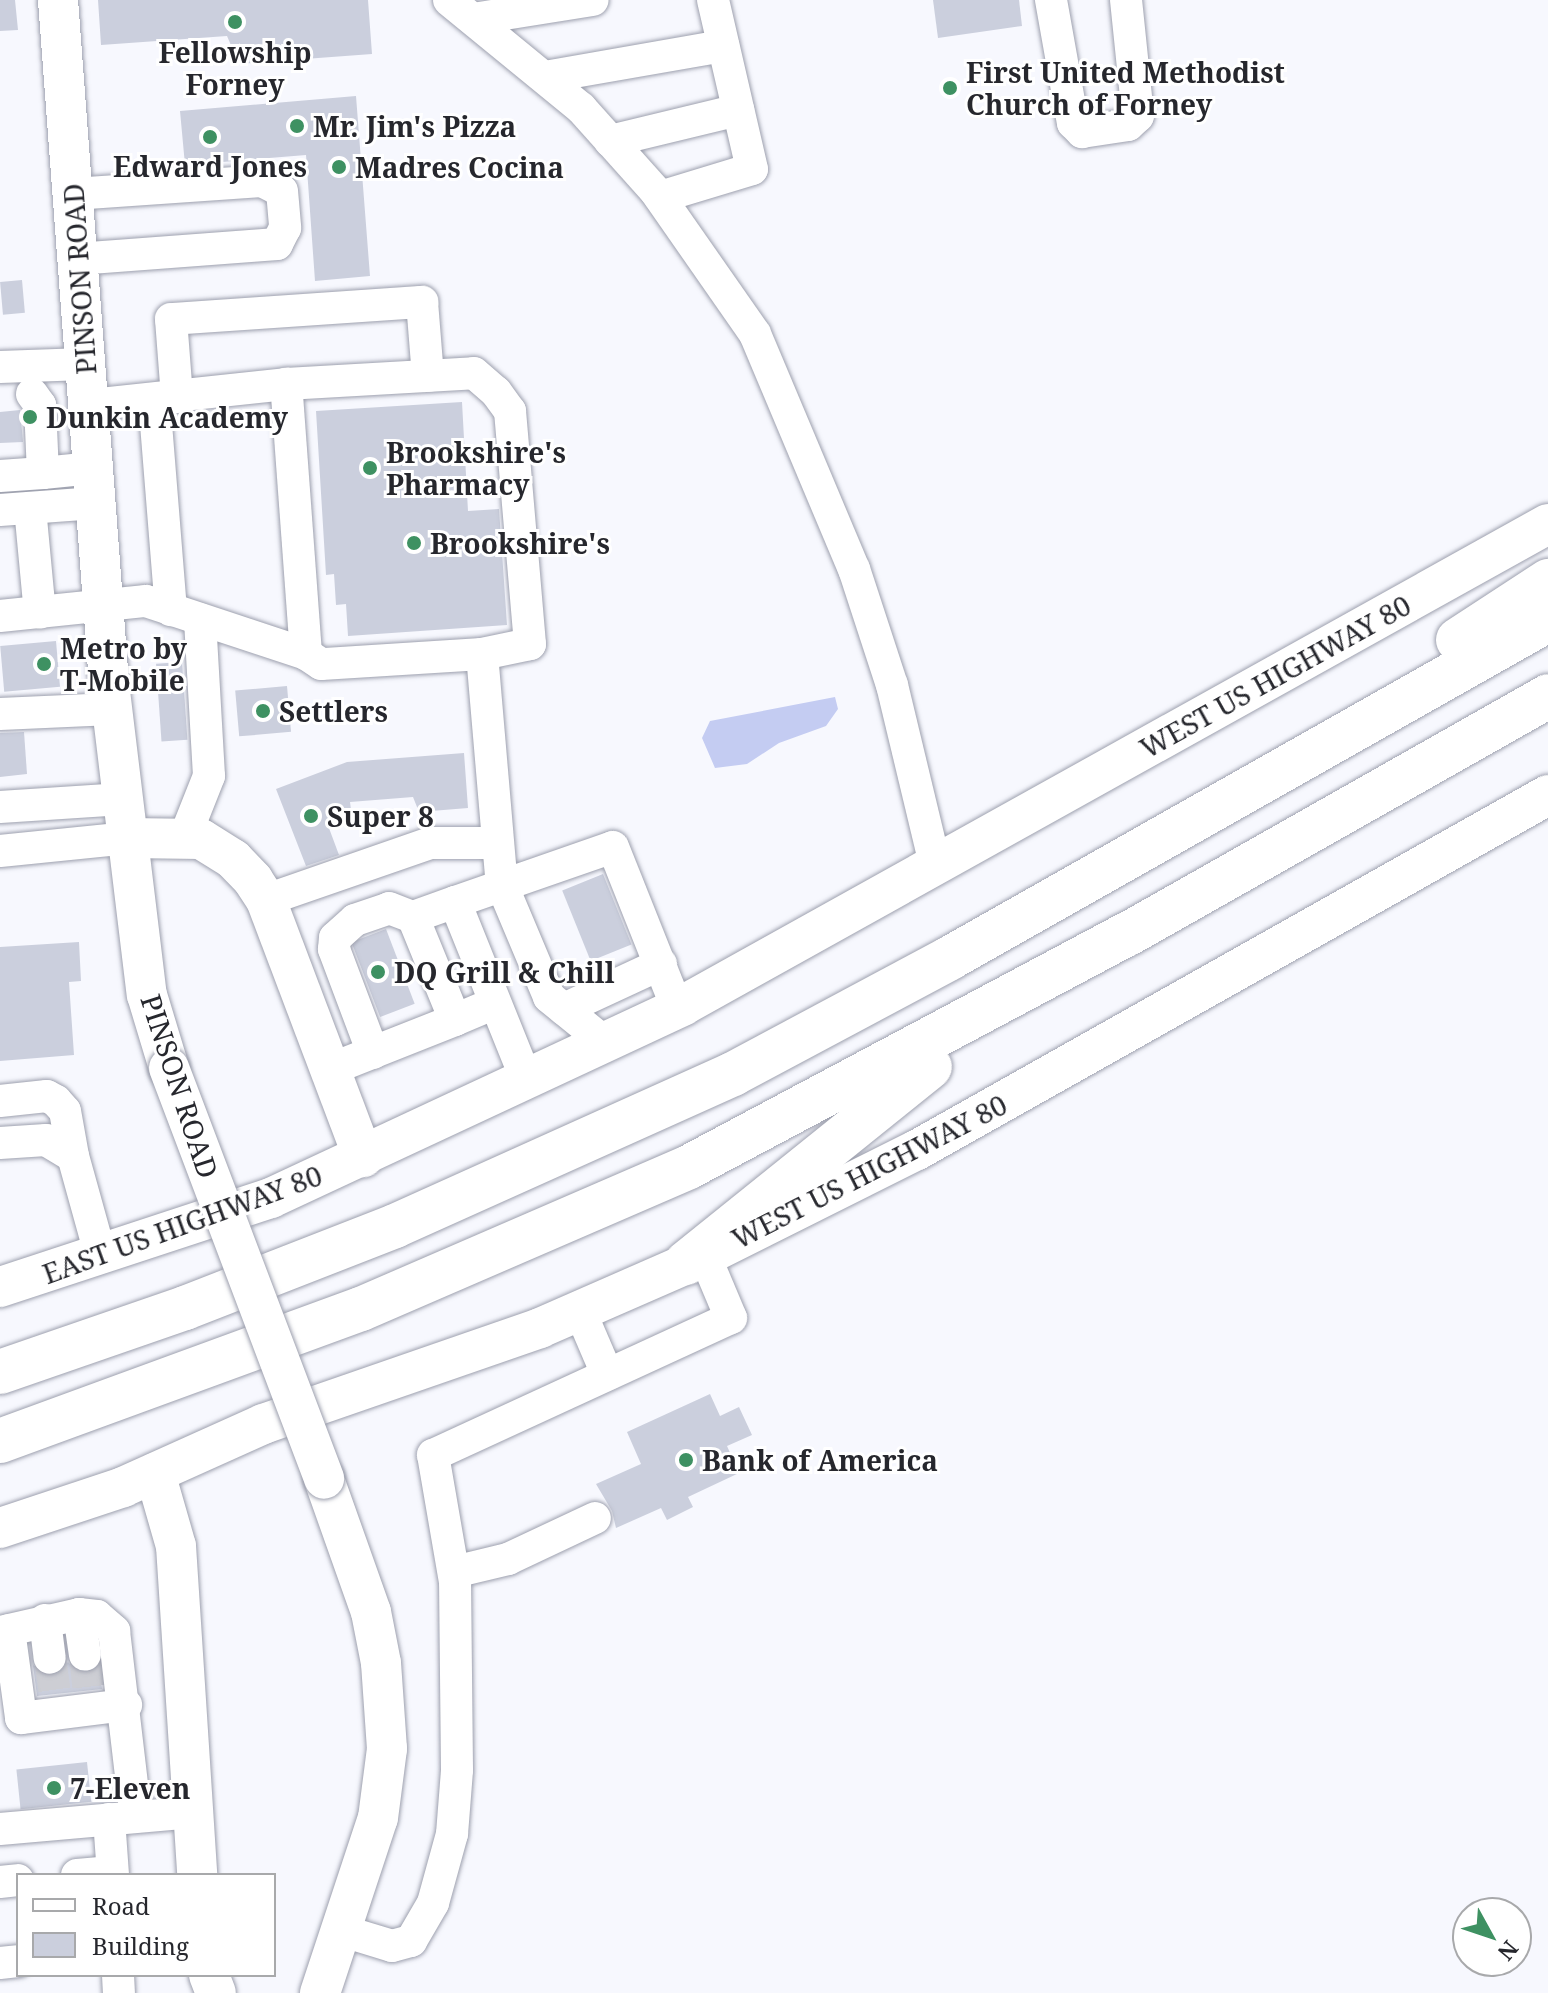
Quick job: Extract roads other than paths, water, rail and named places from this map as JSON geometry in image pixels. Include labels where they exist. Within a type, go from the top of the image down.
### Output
[{"type":"highway","points":[[1143,850],[1548,581]]},
{"type":"highway","points":[[0,1372],[294,1267],[554,1158],[793,1044],[1548,620]]},
{"type":"highway","points":[[0,1441],[243,1356],[553,1228],[770,1126],[1128,934],[1548,696]]},
{"type":"highway","points":[[695,1259],[913,1079],[1035,1005],[1128,934]]},
{"type":"main road","name":"PINSON ROAD","points":[[58,0],[112,709],[147,995],[169,1068],[371,1612],[383,1677],[387,1749],[378,1818],[320,1993]]},
{"type":"main road","name":"WEST US HIGHWAY 80","points":[[363,1157],[525,1076],[677,1008],[1548,524]]},
{"type":"main road","name":"WEST US HIGHWAY 80","points":[[155,1473],[263,1424],[580,1311],[695,1259],[917,1150],[1548,795]]},
{"type":"main road","points":[[128,838],[201,839],[233,859],[266,900],[363,1157]]},
{"type":"main road","name":"EAST US HIGHWAY 80","points":[[0,1287],[101,1257],[271,1198],[363,1157]]},
{"type":"main road","points":[[0,1528],[155,1473],[176,1546],[197,1873]]},
{"type":"main road","points":[[180,1873],[193,1812]]},
{"type":"street","points":[[461,9],[593,0]]},
{"type":"street","points":[[660,197],[752,169],[713,0]]},
{"type":"street","points":[[1051,0],[1073,123],[1082,132],[1128,125],[1138,116],[1126,0]]},
{"type":"street","points":[[461,9],[545,77],[610,141],[660,197],[755,334],[798,427],[854,569],[892,685],[935,864]]},
{"type":"street","points":[[545,77],[723,46]]},
{"type":"street","points":[[610,141],[738,110]]},
{"type":"street","points":[[73,194],[262,181],[282,191],[285,228],[277,244],[77,259]]},
{"type":"street","points":[[184,839],[209,776],[186,614],[165,398],[171,319],[422,302],[428,376]]},
{"type":"street","points":[[30,390],[85,364]]},
{"type":"street","points":[[0,367],[30,390],[40,405],[39,458]]},
{"type":"street","points":[[0,616],[146,601],[306,654],[321,664],[482,654],[530,644],[510,411],[474,373],[286,384],[88,405]]},
{"type":"street","points":[[286,384],[306,654]]},
{"type":"street","points":[[0,476],[39,458]]},
{"type":"street","points":[[39,458],[94,485]]},
{"type":"street","points":[[40,613],[15,509],[94,485]]},
{"type":"street","points":[[482,654],[500,820],[497,843],[502,885],[549,997],[602,1040]]},
{"type":"street","points":[[0,714],[112,709]]},
{"type":"street","points":[[0,807],[123,799]]},
{"type":"street","points":[[0,851],[128,838]]},
{"type":"street","points":[[266,900],[431,843],[497,843]]},
{"type":"street","points":[[413,917],[613,847],[677,1008]]},
{"type":"street","points":[[455,902],[525,1076]]},
{"type":"street","points":[[373,1053],[334,949],[335,938],[355,920],[389,908],[402,909],[413,917],[455,1020]]},
{"type":"street","points":[[564,1009],[661,964]]},
{"type":"street","points":[[331,1069],[495,1003]]},
{"type":"street","points":[[0,1101],[47,1096],[65,1111],[73,1156],[101,1257]]},
{"type":"street","points":[[0,1143],[46,1140],[73,1156]]},
{"type":"street","points":[[343,1931],[392,1946],[411,1941],[426,1921],[441,1879],[457,1781],[454,1572],[433,1455],[731,1318],[695,1259]]},
{"type":"street","points":[[580,1311],[607,1374]]},
{"type":"street","points":[[454,1572],[508,1559],[595,1518]]},
{"type":"street","points":[[79,1614],[85,1655]]},
{"type":"street","points":[[112,1873],[123,1818],[126,1705],[114,1631],[97,1616],[79,1614],[4,1631],[21,1718],[56,1704],[90,1700],[126,1705]]},
{"type":"street","points":[[45,1620],[50,1658]]},
{"type":"street","points":[[0,1829],[193,1812]]},
{"type":"water","points":[[835,697],[838,709],[826,726],[779,743],[747,764],[715,768],[702,738],[710,721]]},
{"type":"tunnel","points":[[85,1655],[89,1691]]},
{"type":"tunnel","points":[[50,1658],[55,1694]]},
{"type":"place","name":"Fellowship Forney","points":[[235,22]]},
{"type":"place","name":"First United Methodist Church of Forney","points":[[950,88]]},
{"type":"place","name":"Mr. Jim's Pizza","points":[[297,126]]},
{"type":"place","name":"Edward Jones","points":[[210,137]]},
{"type":"place","name":"Madres Cocina","points":[[339,167]]},
{"type":"place","name":"Dunkin Academy","points":[[30,417]]},
{"type":"place","name":"Brookshire's Pharmacy","points":[[370,468]]},
{"type":"place","name":"Brookshire's","points":[[414,543]]},
{"type":"place","name":"Metro by T-Mobile","points":[[44,664]]},
{"type":"place","name":"Settlers","points":[[263,711]]},
{"type":"place","name":"Super 8","points":[[311,816]]},
{"type":"place","name":"DQ Grill & Chill","points":[[378,972]]},
{"type":"place","name":"Bank of America","points":[[686,1460]]},
{"type":"place","name":"7-Eleven","points":[[54,1788]]}]
